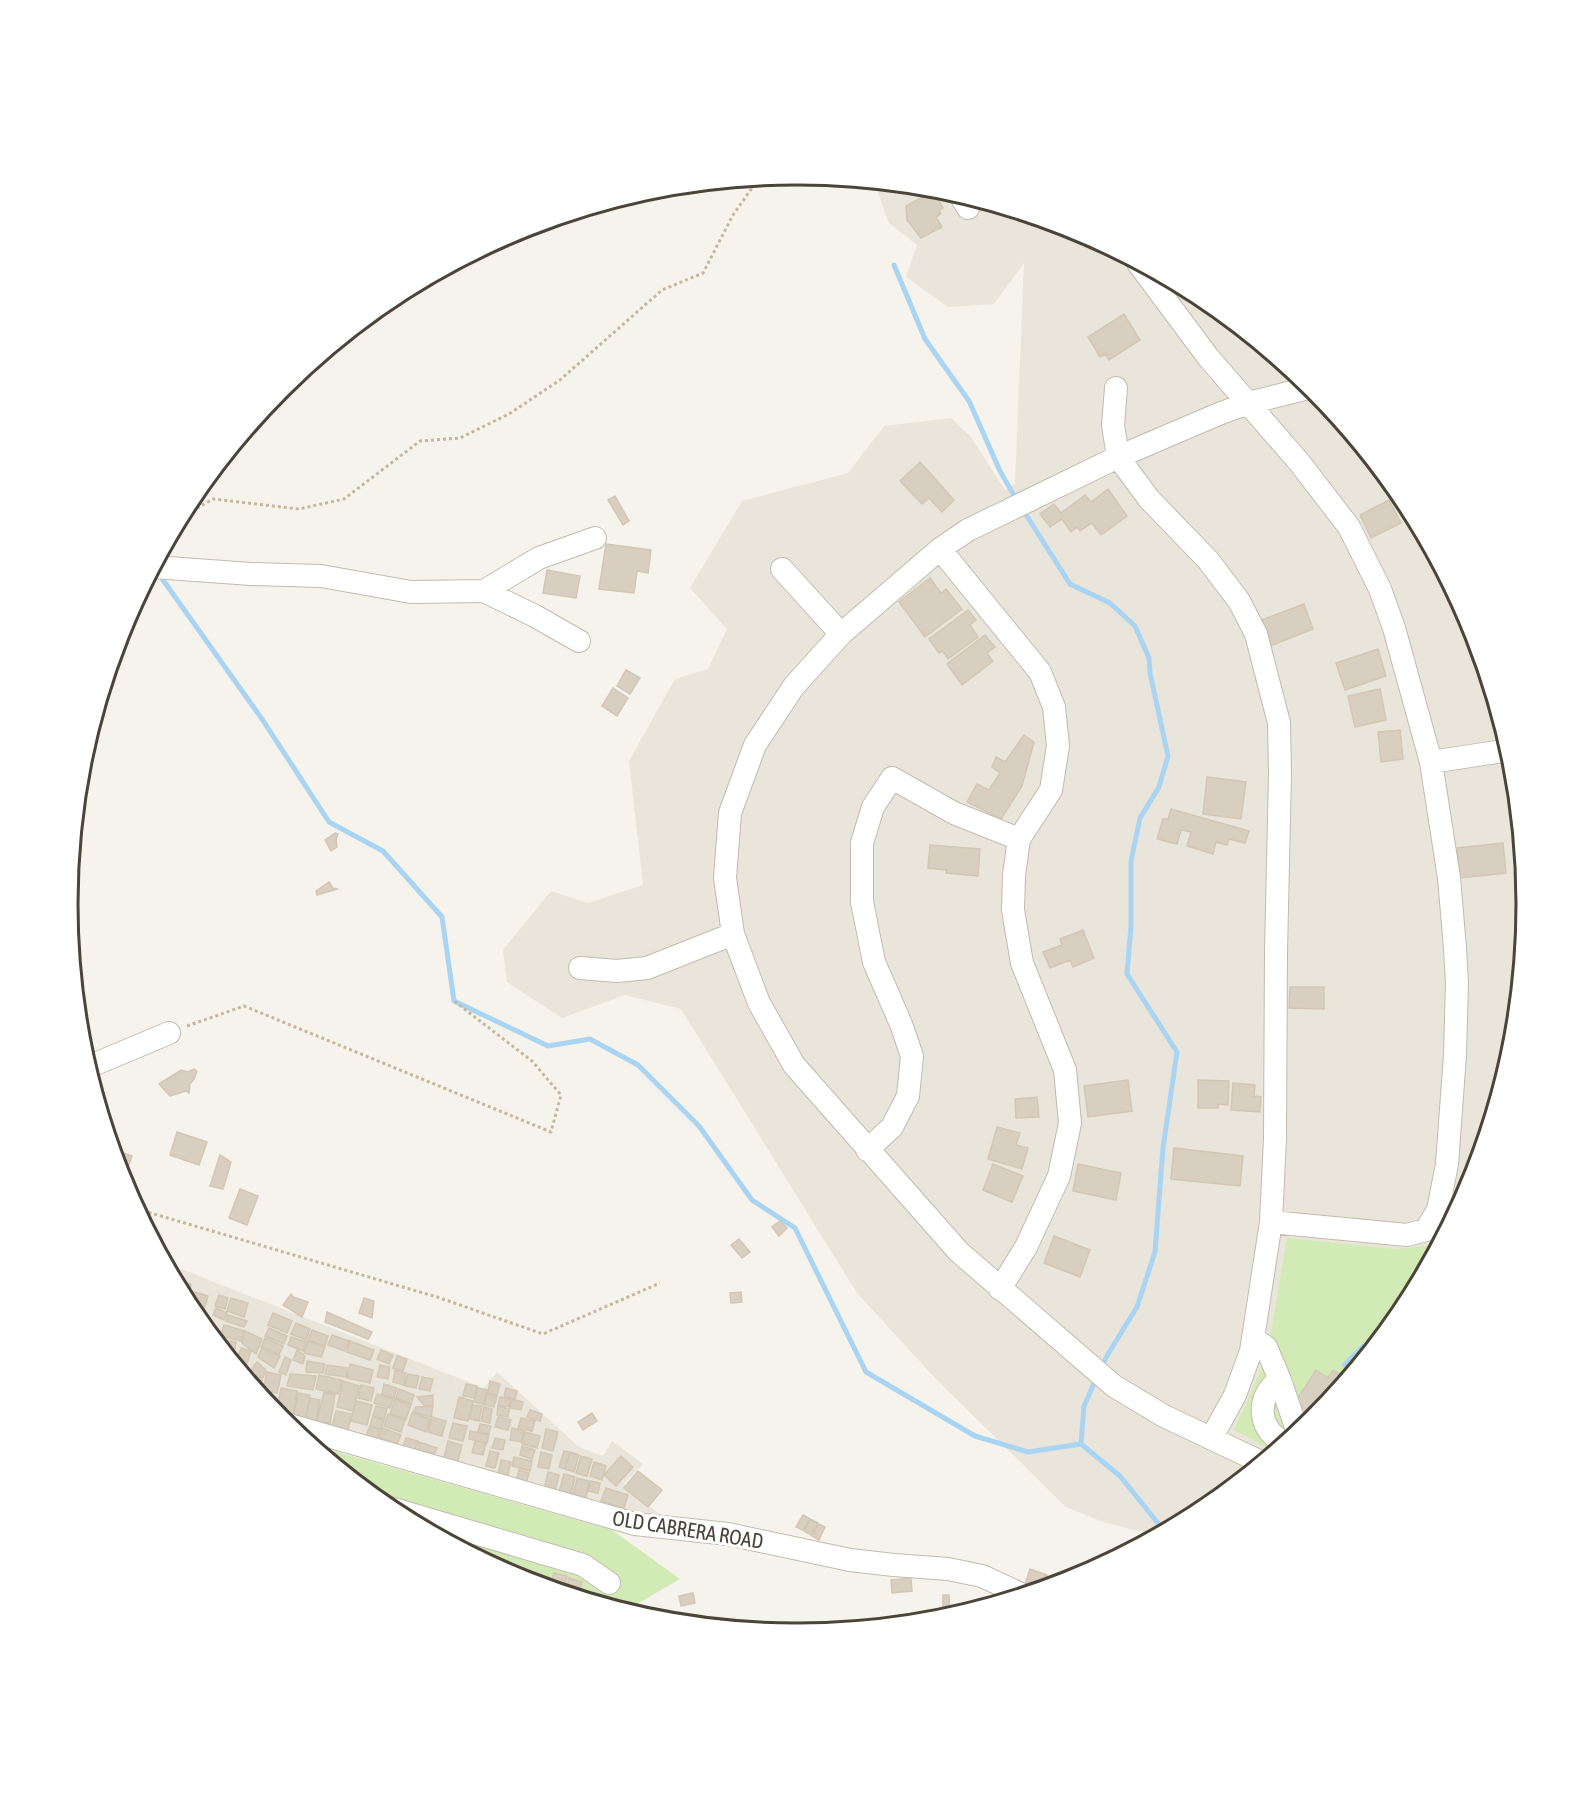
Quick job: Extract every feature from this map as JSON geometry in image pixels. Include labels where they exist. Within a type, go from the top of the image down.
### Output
[{"type":"street","points":[[1148,276],[1208,357],[1299,462],[1349,527],[1380,589],[1394,628],[1431,762],[1449,878],[1457,983],[1455,1055],[1448,1164],[1438,1210],[1426,1230],[1407,1235],[1271,1222]]},
{"type":"street","points":[[1116,388],[1113,424],[1118,457],[1149,498],[1208,560],[1239,601],[1256,634],[1279,723],[1275,1138],[1271,1222],[1251,1351],[1235,1395],[1212,1437]]},
{"type":"street","points":[[1256,1458],[1164,1416],[1114,1386],[959,1252],[794,1065],[759,1003],[733,934],[725,878],[730,813],[755,745],[794,686],[842,634],[940,549],[968,530],[1118,457],[1249,403],[1300,390]]},
{"type":"street","points":[[484,591],[539,558],[595,538]]},
{"type":"street","points":[[940,549],[1040,672],[1054,707],[1058,746],[1051,790],[1019,840],[1014,874],[1013,909],[1022,963],[1065,1070],[1070,1123],[1059,1176],[1026,1247],[1000,1289]]},
{"type":"street","points":[[162,568],[321,576],[411,592],[484,591],[579,641]]},
{"type":"street","points":[[782,568],[842,634]]},
{"type":"street","points":[[1431,762],[1500,752]]},
{"type":"street","points":[[867,1150],[892,1127],[908,1096],[912,1056],[874,962],[862,902],[862,843],[873,807],[892,778],[954,813],[1019,840]]},
{"type":"street","points":[[580,968],[617,971],[647,968],[733,934]]},
{"type":"street","points":[[96,1063],[169,1033]]},
{"type":"street","points":[[1253,1338],[1266,1347],[1295,1424]]},
{"type":"street","points":[[1279,1439],[1270,1434],[1263,1415],[1268,1389],[1280,1380]]},
{"type":"street","name":"OLD CABRERA ROAD","points":[[307,1430],[635,1524],[728,1534],[850,1560],[894,1566],[948,1569],[982,1576],[1013,1591]]},
{"type":"street","points":[[420,1517],[584,1565],[609,1583]]},
{"type":"path","points":[[197,508],[213,499],[300,509],[344,499],[420,441],[460,438],[509,414],[560,380],[662,290],[703,273],[733,215],[753,187]]},
{"type":"path","points":[[169,1033],[244,1006],[551,1132],[561,1095],[532,1061],[454,1001]]},
{"type":"path","points":[[147,1212],[437,1297],[543,1334],[660,1283]]},
{"type":"shaded area","points":[[877,190],[938,199],[1029,223],[1116,259],[1157,281],[1236,334],[1272,364],[1338,430],[1368,466],[1421,545],[1443,586],[1479,673],[1503,764],[1511,811],[1517,904],[1511,998],[1503,1045],[1479,1136],[1443,1223],[1396,1304],[1368,1343],[1306,1413],[1236,1475],[1197,1503],[1146,1534],[1103,1522],[1066,1507],[936,1379],[857,1293],[681,1009],[625,995],[562,1018],[507,982],[503,950],[551,891],[588,903],[643,885],[629,761],[675,679],[708,669],[727,629],[690,588],[742,501],[848,473],[884,426],[951,418],[971,437],[1005,490],[1015,484],[1024,263],[994,304],[948,307],[906,277],[917,245],[889,223]]},
{"type":"shaded area","points":[[176,1267],[484,1388],[497,1372],[579,1447],[603,1456],[612,1441],[643,1464],[624,1484],[660,1515],[636,1519],[303,1426],[257,1379],[227,1343]]},
{"type":"green space","points":[[1287,1238],[1395,1249],[1431,1246],[1396,1304],[1368,1343],[1306,1413],[1268,1448],[1234,1430],[1267,1356]]},
{"type":"green space","points":[[328,1450],[612,1530],[680,1579],[636,1605],[566,1586],[479,1550],[438,1528],[398,1503]]},
{"type":"water","points":[[1369,1342],[1347,1369],[1341,1365],[1362,1344]]},
{"type":"building","points":[[923,196],[938,199],[943,208],[939,210],[941,214],[936,217],[942,227],[921,238],[907,220],[906,206]]},
{"type":"building","points":[[1124,314],[1140,340],[1109,360],[1105,354],[1100,357],[1088,337]]},
{"type":"building","points":[[920,462],[954,500],[942,512],[929,498],[922,504],[900,481]]},
{"type":"building","points":[[1108,489],[1127,516],[1101,535],[1092,523],[1080,531],[1077,527],[1071,532],[1062,519],[1050,527],[1040,514],[1054,504],[1061,513],[1085,495],[1091,502]]},
{"type":"building","points":[[615,496],[629,521],[623,525],[608,500]]},
{"type":"building","points":[[1389,500],[1401,523],[1371,538],[1360,515]]},
{"type":"building","points":[[606,544],[651,550],[648,573],[637,571],[634,593],[599,589]]},
{"type":"building","points":[[547,570],[580,576],[576,598],[543,593]]},
{"type":"building","points":[[930,578],[941,593],[946,589],[962,609],[925,637],[899,602]]},
{"type":"building","points":[[1304,604],[1313,629],[1270,646],[1256,622]]},
{"type":"building","points":[[968,610],[976,620],[970,625],[978,637],[948,659],[943,651],[939,653],[929,639]]},
{"type":"building","points":[[985,635],[995,647],[987,653],[993,661],[962,685],[947,664]]},
{"type":"building","points":[[1378,649],[1386,676],[1345,690],[1336,663]]},
{"type":"building","points":[[626,670],[640,678],[630,694],[617,686]]},
{"type":"building","points":[[613,688],[628,698],[617,716],[602,706]]},
{"type":"building","points":[[1380,689],[1386,720],[1355,727],[1348,696]]},
{"type":"building","points":[[1400,730],[1403,759],[1381,762],[1378,732]]},
{"type":"building","points":[[1024,735],[1034,742],[1022,786],[1001,819],[967,802],[977,784],[989,790],[1000,773],[992,767],[996,757],[1005,762]]},
{"type":"building","points":[[1207,777],[1246,782],[1241,819],[1203,814]]},
{"type":"building","points":[[1171,809],[1249,831],[1245,843],[1229,839],[1227,845],[1216,842],[1213,854],[1187,846],[1191,832],[1181,830],[1177,844],[1157,839],[1163,819],[1168,819]]},
{"type":"building","points":[[335,833],[338,834],[337,847],[331,851],[325,840]]},
{"type":"building","points":[[1503,843],[1506,873],[1460,878],[1457,848]]},
{"type":"building","points":[[930,845],[980,849],[978,876],[946,873],[946,870],[928,868]]},
{"type":"building","points":[[329,882],[333,888],[337,889],[317,895],[316,891]]},
{"type":"building","points":[[1083,930],[1094,958],[1073,967],[1070,960],[1050,968],[1043,952],[1062,945],[1060,939]]},
{"type":"building","points":[[1290,987],[1324,987],[1324,1009],[1289,1008]]},
{"type":"building","points":[[194,1069],[197,1071],[190,1084],[189,1093],[186,1091],[170,1096],[159,1084],[181,1070],[188,1072]]},
{"type":"building","points":[[1128,1080],[1132,1111],[1088,1117],[1084,1086]]},
{"type":"building","points":[[1198,1080],[1229,1081],[1228,1105],[1218,1104],[1218,1108],[1198,1108]]},
{"type":"building","points":[[1233,1083],[1255,1085],[1254,1096],[1261,1097],[1260,1112],[1231,1110]]},
{"type":"building","points":[[1037,1097],[1039,1117],[1016,1118],[1015,1099]]},
{"type":"building","points":[[997,1127],[1020,1133],[1016,1145],[1028,1148],[1022,1169],[988,1159]]},
{"type":"building","points":[[177,1132],[207,1142],[199,1165],[170,1155]]},
{"type":"building","points":[[1174,1148],[1243,1156],[1240,1186],[1171,1179]]},
{"type":"building","points":[[123,1153],[132,1156],[128,1167]]},
{"type":"building","points":[[220,1155],[231,1162],[223,1189],[210,1186]]},
{"type":"building","points":[[993,1164],[1023,1176],[1012,1202],[983,1190]]},
{"type":"building","points":[[1078,1164],[1121,1173],[1116,1200],[1073,1191]]},
{"type":"building","points":[[240,1189],[258,1196],[247,1225],[229,1218]]},
{"type":"building","points":[[780,1221],[787,1228],[779,1236],[772,1227]]},
{"type":"building","points":[[1054,1236],[1090,1250],[1080,1277],[1044,1263]]},
{"type":"building","points":[[739,1239],[750,1252],[742,1258],[731,1245]]},
{"type":"building","points":[[194,1292],[208,1296],[204,1309],[202,1308],[193,1295]]},
{"type":"building","points":[[741,1292],[742,1302],[731,1303],[730,1293]]},
{"type":"building","points":[[291,1294],[293,1297],[308,1302],[302,1317],[283,1305]]},
{"type":"building","points":[[219,1295],[228,1298],[225,1309],[215,1306]]},
{"type":"building","points":[[231,1298],[248,1303],[244,1317],[227,1311]]},
{"type":"building","points":[[364,1298],[374,1301],[372,1318],[359,1313]]},
{"type":"building","points":[[216,1308],[227,1313],[224,1320],[213,1315]]},
{"type":"building","points":[[327,1312],[372,1332],[368,1339],[325,1322]]},
{"type":"building","points":[[273,1313],[292,1321],[287,1333],[268,1325]]},
{"type":"building","points":[[228,1315],[247,1321],[244,1327],[226,1321]]},
{"type":"building","points":[[296,1323],[310,1329],[306,1340],[291,1334]]},
{"type":"building","points":[[224,1325],[244,1331],[241,1341],[221,1335]]},
{"type":"building","points":[[269,1328],[287,1336],[284,1344],[265,1336]]},
{"type":"building","points":[[312,1330],[328,1336],[325,1346],[308,1340]]},
{"type":"building","points":[[245,1331],[262,1339],[256,1354],[242,1343]]},
{"type":"building","points":[[332,1335],[349,1341],[345,1351],[328,1345]]},
{"type":"building","points":[[291,1337],[306,1342],[303,1351],[288,1345]]},
{"type":"building","points":[[265,1338],[283,1346],[279,1355],[261,1347]]},
{"type":"building","points":[[225,1340],[236,1342],[234,1352]]},
{"type":"building","points":[[308,1341],[325,1347],[321,1357],[304,1353]]},
{"type":"building","points":[[350,1341],[374,1350],[370,1360],[347,1352]]},
{"type":"building","points":[[241,1348],[251,1351],[246,1366],[238,1356]]},
{"type":"building","points":[[262,1348],[280,1356],[274,1368],[258,1357]]},
{"type":"building","points":[[297,1350],[305,1356],[303,1364],[293,1360]]},
{"type":"building","points":[[381,1350],[393,1355],[389,1364],[377,1359]]},
{"type":"building","points":[[397,1356],[407,1359],[403,1371],[393,1368]]},
{"type":"building","points":[[285,1357],[291,1360],[286,1375],[279,1372]]},
{"type":"building","points":[[307,1361],[325,1364],[323,1373],[306,1372]]},
{"type":"building","points":[[257,1362],[266,1370],[263,1378],[254,1376],[250,1371]]},
{"type":"building","points":[[350,1364],[373,1370],[370,1383],[347,1378]]},
{"type":"building","points":[[327,1365],[347,1368],[346,1377],[325,1374]]},
{"type":"building","points":[[380,1365],[390,1367],[388,1379],[377,1377]]},
{"type":"building","points":[[395,1370],[406,1373],[404,1385],[393,1382]]},
{"type":"building","points":[[1316,1370],[1328,1378],[1333,1370],[1341,1376],[1301,1418],[1292,1407]]},
{"type":"building","points":[[267,1372],[281,1375],[277,1393],[268,1391],[264,1386]]},
{"type":"building","points":[[290,1374],[316,1376],[313,1390],[287,1386]]},
{"type":"building","points":[[408,1374],[419,1376],[416,1388],[405,1386]]},
{"type":"building","points":[[319,1375],[342,1380],[338,1394],[316,1389]]},
{"type":"building","points":[[422,1377],[433,1379],[430,1391],[419,1389]]},
{"type":"building","points":[[343,1381],[359,1386],[353,1411],[337,1407]]},
{"type":"building","points":[[490,1381],[500,1384],[497,1395],[488,1393]]},
{"type":"building","points":[[384,1384],[397,1388],[394,1398],[382,1394]]},
{"type":"building","points":[[466,1384],[477,1386],[474,1398],[463,1396]]},
{"type":"building","points":[[361,1385],[374,1388],[371,1401],[358,1398]]},
{"type":"building","points":[[281,1388],[297,1391],[293,1416],[278,1402]]},
{"type":"building","points":[[477,1388],[487,1390],[483,1404],[474,1402]]},
{"type":"building","points":[[506,1388],[517,1391],[515,1399],[504,1397]]},
{"type":"building","points":[[399,1389],[414,1395],[411,1404],[396,1398]]},
{"type":"building","points":[[324,1392],[335,1395],[330,1424],[317,1421]]},
{"type":"building","points":[[298,1393],[310,1395],[305,1421],[293,1417]]},
{"type":"building","points":[[377,1394],[393,1399],[390,1408],[374,1403]]},
{"type":"building","points":[[487,1394],[497,1396],[494,1407],[484,1405]]},
{"type":"building","points":[[433,1395],[433,1405],[425,1406],[417,1397]]},
{"type":"building","points":[[459,1397],[473,1401],[468,1421],[454,1418]]},
{"type":"building","points":[[500,1397],[511,1399],[509,1407],[498,1405]]},
{"type":"building","points":[[310,1398],[320,1400],[315,1426],[305,1424]]},
{"type":"building","points":[[395,1399],[411,1405],[406,1419],[390,1414]]},
{"type":"building","points":[[512,1399],[523,1402],[521,1410],[510,1408]]},
{"type":"building","points":[[356,1401],[372,1405],[367,1425],[351,1421]]},
{"type":"building","points":[[473,1405],[482,1406],[479,1421],[470,1419]]},
{"type":"building","points":[[376,1406],[387,1409],[384,1419],[373,1416]]},
{"type":"building","points":[[433,1406],[431,1417],[413,1412],[416,1407]]},
{"type":"building","points":[[498,1406],[509,1409],[508,1417],[497,1415]]},
{"type":"building","points":[[484,1407],[492,1409],[490,1423],[481,1421]]},
{"type":"building","points":[[530,1410],[542,1414],[540,1421],[527,1417]]},
{"type":"building","points":[[336,1411],[352,1414],[347,1434],[331,1430]]},
{"type":"building","points":[[412,1413],[430,1419],[426,1432],[408,1425]]},
{"type":"building","points":[[592,1413],[597,1421],[583,1430],[578,1422]]},
{"type":"building","points":[[388,1414],[405,1420],[401,1432],[384,1426]]},
{"type":"building","points":[[373,1416],[384,1420],[381,1429],[370,1426]]},
{"type":"building","points":[[432,1417],[446,1421],[442,1436],[428,1432]]},
{"type":"building","points":[[498,1417],[511,1420],[508,1430],[495,1427]]},
{"type":"building","points":[[521,1418],[535,1421],[532,1431],[518,1428]]},
{"type":"building","points":[[453,1423],[467,1426],[463,1441],[449,1438]]},
{"type":"building","points":[[480,1424],[491,1426],[489,1434],[478,1432]]},
{"type":"building","points":[[370,1426],[380,1430],[377,1440],[366,1436]]},
{"type":"building","points":[[383,1428],[401,1435],[397,1444],[379,1437]]},
{"type":"building","points":[[512,1428],[524,1431],[521,1442],[510,1440]]},
{"type":"building","points":[[546,1429],[558,1432],[553,1451],[542,1448]]},
{"type":"building","points":[[470,1431],[489,1435],[487,1443],[469,1439]]},
{"type":"building","points":[[525,1432],[540,1436],[537,1448],[522,1444]]},
{"type":"building","points":[[406,1438],[418,1441],[415,1451],[403,1447]]},
{"type":"building","points":[[495,1438],[505,1440],[503,1450],[492,1448]]},
{"type":"building","points":[[448,1441],[462,1445],[457,1465],[443,1462]]},
{"type":"building","points":[[475,1441],[486,1443],[483,1455],[472,1453]]},
{"type":"building","points":[[419,1442],[437,1448],[434,1454],[418,1450]]},
{"type":"building","points":[[522,1446],[535,1450],[532,1459],[520,1455]]},
{"type":"building","points":[[490,1451],[499,1453],[495,1468],[486,1466]]},
{"type":"building","points":[[564,1451],[570,1452],[565,1469],[559,1467]]},
{"type":"building","points":[[541,1452],[552,1455],[549,1469],[538,1467]]},
{"type":"building","points":[[570,1452],[579,1455],[574,1472],[565,1469]]},
{"type":"building","points":[[581,1456],[592,1459],[587,1476],[576,1473]]},
{"type":"building","points":[[621,1456],[633,1467],[616,1486],[604,1475]]},
{"type":"building","points":[[514,1457],[532,1461],[530,1471],[512,1466]]},
{"type":"building","points":[[501,1460],[511,1462],[507,1478],[498,1475]]},
{"type":"building","points":[[594,1462],[606,1466],[602,1480],[590,1476]]},
{"type":"building","points":[[519,1470],[529,1473],[526,1484],[516,1481]]},
{"type":"building","points":[[638,1471],[662,1490],[648,1507],[624,1488]]},
{"type":"building","points":[[548,1472],[559,1475],[555,1492],[544,1490]]},
{"type":"building","points":[[564,1474],[575,1477],[571,1495],[559,1492]]},
{"type":"building","points":[[577,1478],[589,1481],[586,1498],[573,1495]]},
{"type":"building","points":[[591,1481],[600,1483],[598,1493],[588,1491]]},
{"type":"building","points":[[606,1488],[628,1495],[624,1508],[601,1501]]},
{"type":"building","points":[[803,1515],[810,1519],[803,1530],[796,1527]]},
{"type":"building","points":[[810,1519],[818,1523],[811,1535],[804,1531]]},
{"type":"building","points":[[818,1524],[825,1527],[819,1540],[812,1536]]},
{"type":"building","points":[[1030,1569],[1047,1575],[1046,1580],[1029,1586],[1025,1585]]},
{"type":"building","points":[[554,1573],[567,1576],[565,1585],[552,1581]]},
{"type":"building","points":[[569,1578],[582,1582],[580,1590],[567,1586]]},
{"type":"building","points":[[911,1578],[912,1591],[892,1593],[891,1580]]},
{"type":"building","points":[[693,1593],[695,1603],[681,1606],[679,1596]]},
{"type":"building","points":[[943,1595],[949,1595],[950,1607],[943,1609]]},
{"type":"waterway","points":[[894,265],[925,339],[969,401],[1000,471],[1016,499]]},
{"type":"waterway","points":[[1023,510],[1070,584],[1110,603],[1135,626],[1149,658],[1150,673],[1168,756],[1159,787],[1140,818],[1131,861],[1131,926],[1127,974],[1177,1052],[1163,1148],[1155,1252],[1137,1307],[1101,1368]]},
{"type":"waterway","points":[[163,580],[262,719],[329,822],[383,851],[442,917],[454,1001],[548,1046],[590,1039],[638,1065],[699,1126],[752,1200],[795,1228],[866,1372],[975,1436],[1028,1452],[1081,1444],[1120,1476],[1160,1526]]},
{"type":"waterway","points":[[1081,1444],[1084,1406],[1096,1379]]}]
